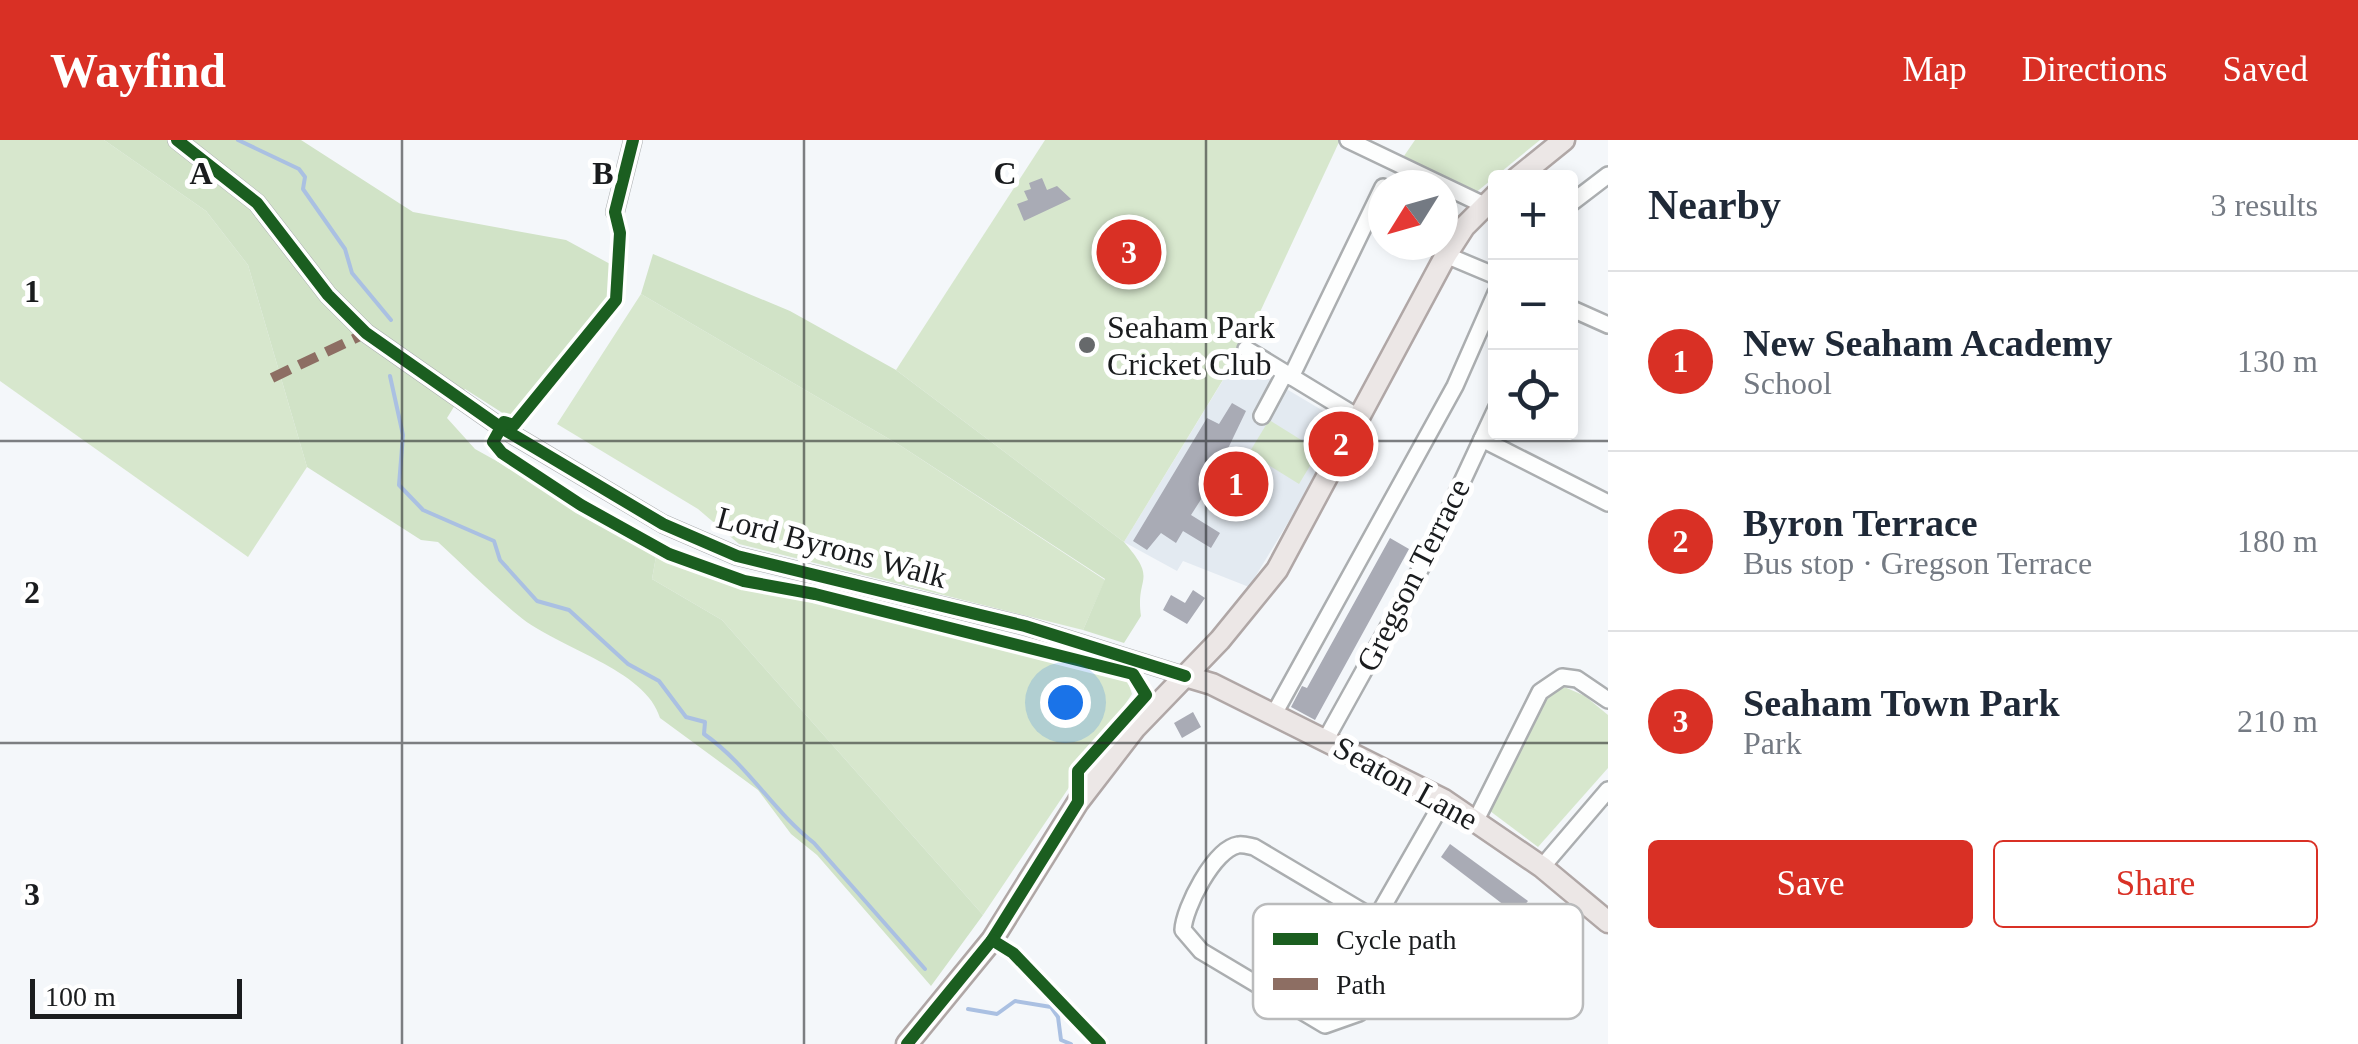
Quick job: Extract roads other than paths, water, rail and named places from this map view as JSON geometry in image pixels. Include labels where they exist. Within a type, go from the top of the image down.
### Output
[{"type":"main road","points":[[1527,170],[1564,140]]},
{"type":"main road","points":[[1458,239],[1488,202]]},
{"type":"main road","points":[[912,1039],[992,940],[1078,802],[1134,728],[1277,570],[1443,260]]},
{"type":"main road","name":"Seaton Lane","points":[[1185,676],[1326,738],[1444,800],[1542,867],[1608,922]]},
{"type":"street","name":"Lord Byrons Walk","points":[[177,140],[257,203],[328,295],[366,333],[500,427],[663,524],[738,556],[1025,626],[1185,676]]},
{"type":"street","points":[[615,212],[632,140]]},
{"type":"street","points":[[1348,140],[1488,199]]},
{"type":"street","points":[[1391,170],[1396,160]]},
{"type":"street","points":[[1578,198],[1608,175]]},
{"type":"street","points":[[1262,416],[1288,375],[1368,216]]},
{"type":"street","points":[[1458,259],[1488,272]]},
{"type":"street","points":[[1274,714],[1455,386],[1488,311]]},
{"type":"street","points":[[1578,312],[1608,326]]},
{"type":"street","points":[[1246,350],[1361,419]]},
{"type":"street","name":"Gregson Terrace","points":[[1326,738],[1427,556],[1488,426]]},
{"type":"street","points":[[1482,439],[1608,503]]},
{"type":"street","points":[[1476,820],[1540,692],[1562,677],[1577,679],[1608,700]]},
{"type":"street","points":[[1542,867],[1608,790]]},
{"type":"street","points":[[1384,904],[1444,800]]},
{"type":"street","points":[[1253,982],[1201,951],[1183,930],[1190,900],[1222,853],[1238,845],[1254,847],[1354,904]]},
{"type":"street","points":[[1315,1019],[1325,1025],[1342,1019]]},
{"type":"waterway","points":[[238,140],[299,169],[305,177],[303,189],[345,249],[352,273],[391,320]]},
{"type":"waterway","points":[[390,376],[403,435],[399,485],[423,510],[494,541],[500,560],[537,601],[569,610],[628,664],[659,681],[686,717],[705,722],[704,734],[814,843],[925,969]]},
{"type":"waterway","points":[[968,1009],[997,1014],[1015,1001],[1051,1007],[1058,1017],[1061,1040],[1071,1044]]},
{"type":"place","name":"Seaham Town Park","points":[[1129,252]]},
{"type":"place","name":"Seaham Park Cricket Club","points":[[1087,345]]},
{"type":"place","name":"Byron Terrace","points":[[1341,444]]},
{"type":"place","name":"New Seaham Academy","points":[[1236,484]]}]
